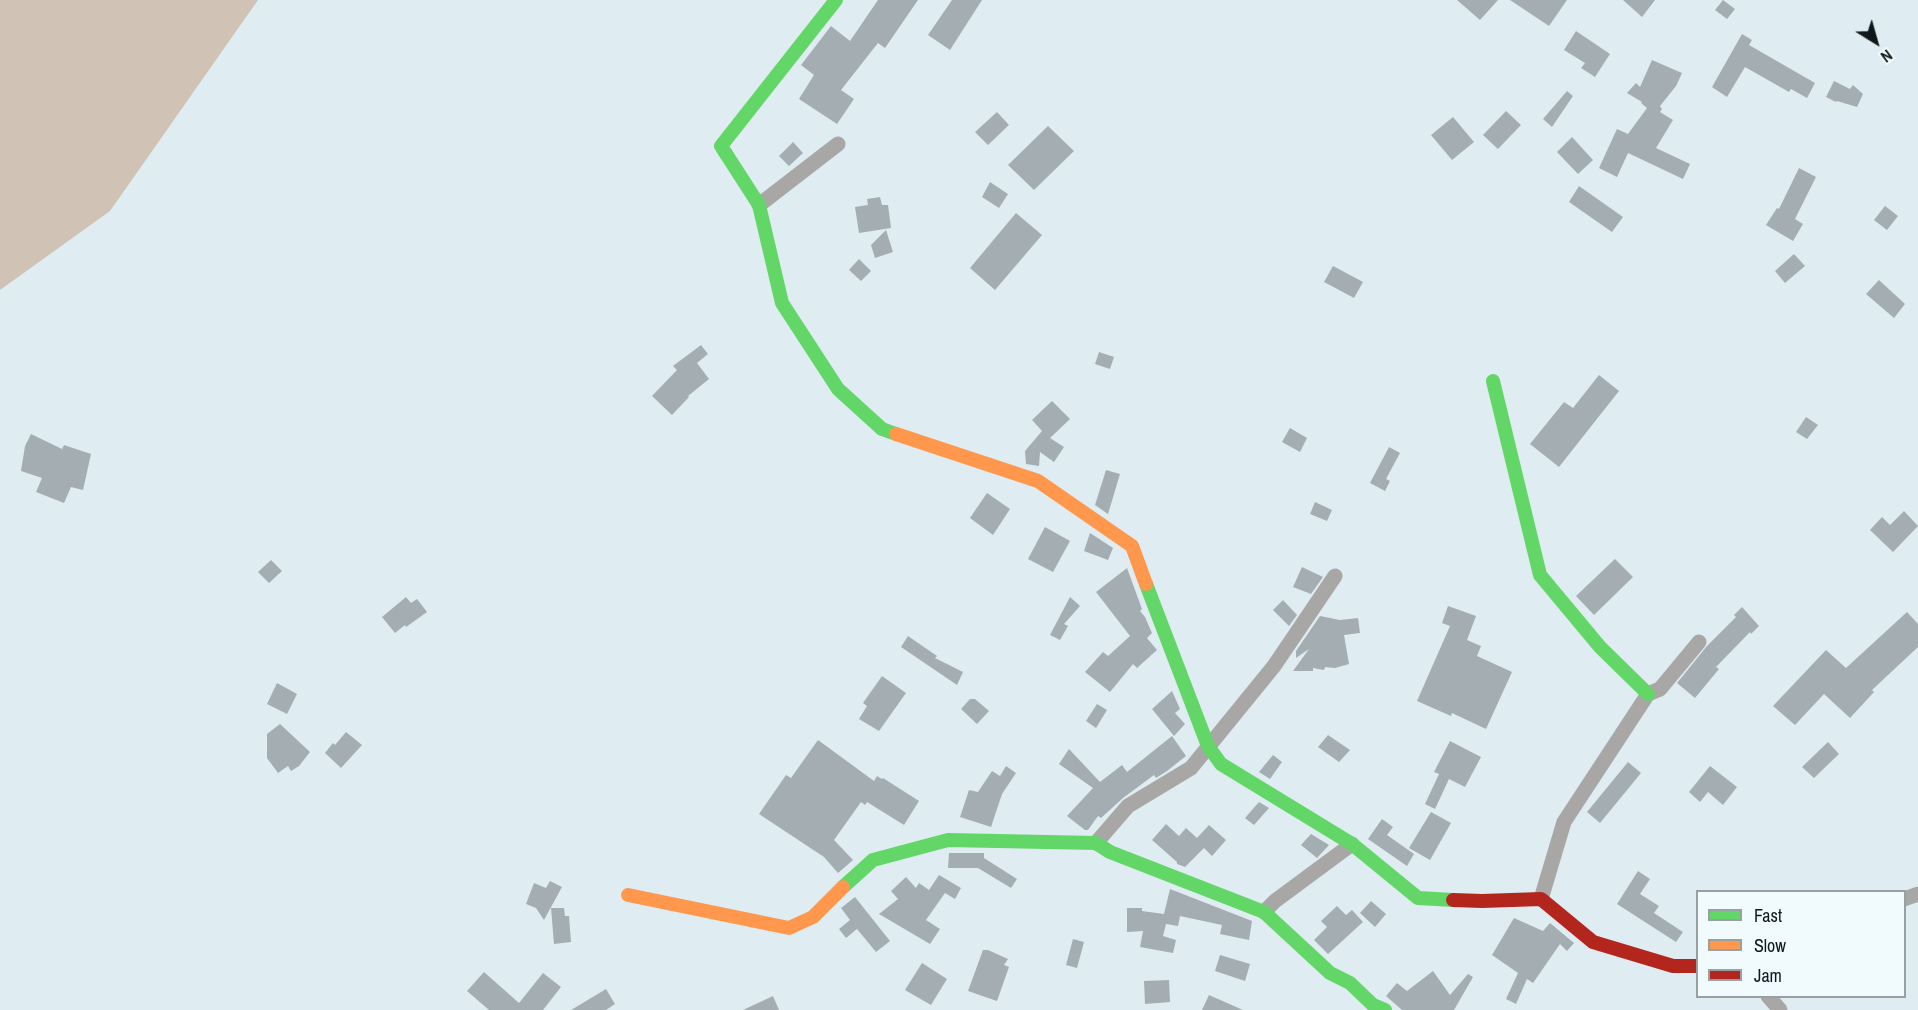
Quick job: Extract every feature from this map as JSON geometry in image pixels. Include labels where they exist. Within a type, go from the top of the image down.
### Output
[{"type":"street","points":[[836,0],[721,146],[759,205],[782,303],[838,389],[882,429],[1038,481],[1132,546],[1209,746],[1221,764],[1352,844],[1418,898],[1482,901],[1541,899],[1593,942],[1672,966],[1696,966]]},
{"type":"street","points":[[759,205],[838,144]]},
{"type":"street","points":[[1492,381],[1540,575],[1600,646],[1648,694]]},
{"type":"street","points":[[1096,843],[1128,806],[1191,768],[1274,666],[1335,576]]},
{"type":"street","points":[[1541,899],[1564,822],[1648,694],[1660,689],[1699,642]]},
{"type":"street","points":[[628,895],[789,928],[813,917],[857,873],[873,861],[948,840],[1096,843],[1110,852],[1264,912],[1330,973],[1350,984],[1373,1005],[1385,1010]]},
{"type":"street","points":[[1264,912],[1275,901],[1352,844]]},
{"type":"street","points":[[1770,998],[1780,1010]]},
{"type":"shaded area","points":[[0,0],[258,0],[110,211],[0,290]]},
{"type":"building","points":[[878,0],[918,0],[885,48],[878,43],[841,90],[854,99],[837,124],[799,99],[814,75],[801,65],[831,26],[850,41]]},
{"type":"building","points":[[952,0],[982,0],[950,50],[928,35]]},
{"type":"building","points":[[1457,0],[1498,0],[1480,20]]},
{"type":"building","points":[[1510,0],[1567,0],[1549,26]]},
{"type":"building","points":[[1623,0],[1655,0],[1642,17]]},
{"type":"building","points":[[1723,0],[1735,9],[1727,19],[1715,10]]},
{"type":"building","points":[[1576,31],[1610,54],[1595,77],[1581,68],[1585,63],[1564,50]]},
{"type":"building","points":[[1742,34],[1752,40],[1749,45],[1815,83],[1807,98],[1791,89],[1789,92],[1745,67],[1727,97],[1712,87]]},
{"type":"building","points":[[1652,60],[1682,73],[1676,86],[1660,106],[1662,109],[1660,112],[1673,120],[1656,148],[1690,164],[1683,179],[1628,153],[1617,177],[1599,168],[1617,129],[1628,134],[1647,108],[1627,93],[1636,83],[1640,87]]},
{"type":"building","points":[[1834,81],[1850,89],[1853,85],[1863,94],[1857,107],[1826,97]]},
{"type":"building","points":[[1567,91],[1573,96],[1552,127],[1543,119]]},
{"type":"building","points":[[1506,111],[1521,125],[1498,149],[1483,135]]},
{"type":"building","points":[[997,112],[1009,125],[988,145],[975,132]]},
{"type":"building","points":[[1453,117],[1474,142],[1452,160],[1431,135]]},
{"type":"building","points":[[1048,126],[1074,151],[1034,190],[1008,165]]},
{"type":"building","points":[[1572,137],[1593,160],[1578,174],[1557,152]]},
{"type":"building","points":[[793,142],[803,153],[789,166],[779,156]]},
{"type":"building","points":[[1799,168],[1816,177],[1795,219],[1803,224],[1793,241],[1766,225],[1777,208],[1779,209]]},
{"type":"building","points":[[990,182],[1008,194],[999,208],[982,197]]},
{"type":"building","points":[[1579,186],[1623,217],[1612,232],[1569,202]]},
{"type":"building","points":[[880,197],[882,205],[888,205],[891,228],[859,233],[855,207],[868,205],[867,199]]},
{"type":"building","points":[[1885,206],[1898,216],[1887,230],[1874,220]]},
{"type":"building","points":[[1016,213],[1042,235],[995,290],[970,268]]},
{"type":"building","points":[[886,230],[893,252],[875,258],[871,245]]},
{"type":"building","points":[[1794,254],[1805,266],[1785,283],[1775,271]]},
{"type":"building","points":[[859,259],[871,271],[861,281],[849,270]]},
{"type":"building","points":[[1333,266],[1363,282],[1354,298],[1324,282]]},
{"type":"building","points":[[1879,280],[1905,304],[1894,318],[1866,294]]},
{"type":"building","points":[[701,345],[708,354],[697,363],[709,379],[688,396],[672,415],[652,396],[677,370],[673,366]]},
{"type":"building","points":[[1099,352],[1114,357],[1110,369],[1095,364]]},
{"type":"building","points":[[1599,375],[1619,391],[1559,467],[1530,444],[1564,402],[1573,408]]},
{"type":"building","points":[[1052,401],[1070,419],[1050,438],[1064,447],[1054,462],[1040,452],[1039,466],[1026,464],[1025,451],[1042,431],[1032,420]]},
{"type":"building","points":[[1806,417],[1818,425],[1807,439],[1796,432]]},
{"type":"building","points":[[1290,428],[1307,438],[1300,452],[1282,442]]},
{"type":"building","points":[[31,434],[62,449],[64,445],[91,454],[83,490],[71,487],[64,503],[36,492],[42,478],[21,471],[25,446]]},
{"type":"building","points":[[1389,447],[1400,453],[1386,479],[1390,481],[1385,491],[1370,483]]},
{"type":"building","points":[[1106,470],[1120,474],[1108,514],[1095,505]]},
{"type":"building","points":[[987,493],[1010,509],[993,535],[970,518]]},
{"type":"building","points":[[1315,502],[1332,510],[1327,521],[1310,514]]},
{"type":"building","points":[[1904,511],[1918,526],[1893,552],[1870,530],[1882,517],[1890,525]]},
{"type":"building","points":[[1045,527],[1070,541],[1053,572],[1028,559]]},
{"type":"building","points":[[1090,533],[1113,548],[1108,560],[1084,551]]},
{"type":"building","points":[[1615,559],[1633,577],[1594,615],[1576,596]]},
{"type":"building","points":[[271,560],[282,571],[269,583],[258,572]]},
{"type":"building","points":[[1302,567],[1323,577],[1311,594],[1293,587]]},
{"type":"building","points":[[1127,568],[1142,609],[1140,611],[1152,633],[1147,638],[1157,650],[1137,668],[1133,664],[1110,692],[1085,672],[1103,652],[1108,656],[1130,636],[1096,592]]},
{"type":"building","points":[[406,597],[411,603],[417,599],[427,612],[395,633],[382,617]]},
{"type":"building","points":[[1070,597],[1080,606],[1064,624],[1068,626],[1060,640],[1050,635]]},
{"type":"building","points":[[1283,600],[1297,615],[1289,626],[1273,610]]},
{"type":"building","points":[[1448,606],[1476,616],[1467,640],[1481,646],[1477,656],[1512,672],[1486,729],[1452,713],[1451,716],[1417,701],[1450,626],[1442,623]]},
{"type":"building","points":[[1742,607],[1759,626],[1751,634],[1750,632],[1716,667],[1719,669],[1695,698],[1677,683],[1707,646],[1736,617],[1734,615]]},
{"type":"building","points":[[1907,612],[1918,624],[1918,647],[1872,690],[1874,692],[1850,718],[1824,694],[1795,725],[1773,706],[1826,650],[1846,668]]},
{"type":"building","points":[[1320,616],[1340,620],[1358,618],[1360,633],[1344,635],[1349,664],[1335,668],[1325,667],[1324,670],[1313,668],[1313,671],[1293,671],[1309,649],[1296,658],[1296,651]]},
{"type":"building","points":[[908,636],[937,656],[935,658],[963,672],[957,685],[901,647]]},
{"type":"building","points":[[882,676],[906,693],[879,731],[859,719],[867,706],[863,703]]},
{"type":"building","points":[[277,683],[297,694],[287,714],[267,704]]},
{"type":"building","points":[[1172,691],[1180,709],[1175,713],[1185,724],[1174,736],[1152,709]]},
{"type":"building","points":[[970,699],[975,699],[989,711],[977,724],[961,709]]},
{"type":"building","points":[[1097,704],[1107,710],[1096,728],[1086,721]]},
{"type":"building","points":[[280,724],[310,752],[299,766],[291,771],[288,766],[278,773],[267,758],[267,734]]},
{"type":"building","points":[[346,732],[362,745],[341,768],[325,753]]},
{"type":"building","points":[[1328,735],[1350,750],[1339,762],[1318,747]]},
{"type":"building","points":[[1172,736],[1186,756],[1167,771],[1156,778],[1154,775],[1101,818],[1098,816],[1088,830],[1067,816],[1093,788],[1059,764],[1069,749],[1100,782],[1122,765],[1127,772]]},
{"type":"building","points":[[818,740],[874,781],[877,776],[883,778],[919,801],[904,825],[867,802],[865,805],[861,802],[834,840],[853,860],[838,873],[824,857],[759,814],[786,775],[791,778]]},
{"type":"building","points":[[1450,741],[1481,757],[1465,787],[1449,779],[1435,809],[1425,804],[1439,774],[1434,772]]},
{"type":"building","points":[[1828,742],[1839,754],[1814,778],[1802,767]]},
{"type":"building","points":[[1273,755],[1282,762],[1270,779],[1259,772]]},
{"type":"building","points":[[1628,762],[1641,773],[1600,823],[1587,812]]},
{"type":"building","points":[[1006,766],[1016,773],[1002,794],[991,827],[960,817],[969,790],[978,792],[992,771],[1000,776]]},
{"type":"building","points":[[1710,766],[1737,787],[1723,805],[1708,792],[1700,802],[1689,792]]},
{"type":"building","points":[[1259,802],[1269,808],[1254,825],[1245,818]]},
{"type":"building","points":[[1431,812],[1451,823],[1430,860],[1409,848]]},
{"type":"building","points":[[1382,819],[1393,827],[1387,835],[1414,854],[1407,866],[1368,839]]},
{"type":"building","points":[[1166,824],[1179,836],[1186,828],[1197,838],[1209,825],[1226,840],[1212,856],[1204,848],[1185,867],[1177,864],[1152,840]]},
{"type":"building","points":[[1311,834],[1329,845],[1317,858],[1301,845]]},
{"type":"building","points":[[949,853],[984,853],[984,858],[1017,879],[1011,888],[978,868],[948,868]]},
{"type":"building","points":[[1638,871],[1650,879],[1640,894],[1659,906],[1654,913],[1683,932],[1676,942],[1617,904]]},
{"type":"building","points":[[939,875],[961,888],[955,899],[945,893],[926,920],[940,929],[930,944],[879,914],[898,899],[891,891],[906,877],[916,888],[919,883],[929,890]]},
{"type":"building","points":[[550,881],[562,887],[544,920],[536,908],[526,904],[534,883],[546,888]]},
{"type":"building","points":[[1170,889],[1252,921],[1249,940],[1220,934],[1222,925],[1180,916],[1178,926],[1166,924],[1163,936],[1176,940],[1173,953],[1140,947],[1143,931],[1127,932],[1127,908],[1142,908],[1142,911],[1164,914]]},
{"type":"building","points":[[855,897],[890,941],[876,952],[857,929],[846,938],[839,929],[850,920],[841,908]]},
{"type":"building","points":[[1371,901],[1386,914],[1375,927],[1360,913]]},
{"type":"building","points":[[1337,906],[1346,915],[1352,910],[1363,922],[1328,954],[1314,940],[1327,927],[1321,921]]},
{"type":"building","points":[[551,908],[564,908],[565,916],[569,916],[571,942],[554,944]]},
{"type":"building","points":[[1514,918],[1543,931],[1550,923],[1574,943],[1567,951],[1560,944],[1533,983],[1527,979],[1516,1004],[1506,999],[1518,973],[1492,955]]},
{"type":"building","points":[[1073,939],[1084,942],[1077,968],[1066,965]]},
{"type":"building","points":[[983,950],[1008,959],[1004,965],[1009,967],[997,1001],[968,991]]},
{"type":"building","points":[[1220,955],[1250,964],[1245,981],[1215,971]]},
{"type":"building","points":[[922,963],[947,979],[931,1005],[905,990]]},
{"type":"building","points":[[1433,971],[1450,995],[1468,974],[1473,977],[1454,1010],[1402,1010],[1386,996],[1397,983],[1407,991]]},
{"type":"building","points":[[484,972],[519,1003],[543,973],[561,987],[543,1010],[489,1010],[467,991]]},
{"type":"building","points":[[1169,980],[1170,1002],[1145,1004],[1144,981]]},
{"type":"building","points":[[606,989],[615,1004],[606,1010],[571,1010]]},
{"type":"building","points":[[1209,995],[1243,1010],[1202,1010]]},
{"type":"building","points":[[773,996],[779,1010],[743,1010]]},
{"type":"traffic: fast","points":[[836,0],[721,146],[759,205],[782,303],[838,389],[882,429],[896,434]]},
{"type":"traffic: fast","points":[[1493,381],[1540,575],[1600,647],[1648,694]]},
{"type":"traffic: fast","points":[[1146,584],[1208,746],[1221,764],[1352,844],[1418,898],[1453,900]]},
{"type":"traffic: fast","points":[[843,887],[873,860],[948,840],[1096,843],[1110,852],[1264,912],[1330,973],[1350,983],[1373,1005],[1385,1010]]},
{"type":"traffic: slow","points":[[896,434],[1038,481],[1132,546],[1146,584]]},
{"type":"traffic: slow","points":[[628,895],[789,928],[813,917],[843,887]]},
{"type":"traffic: jam","points":[[1453,900],[1541,899],[1593,942],[1673,966],[1696,966]]}]
